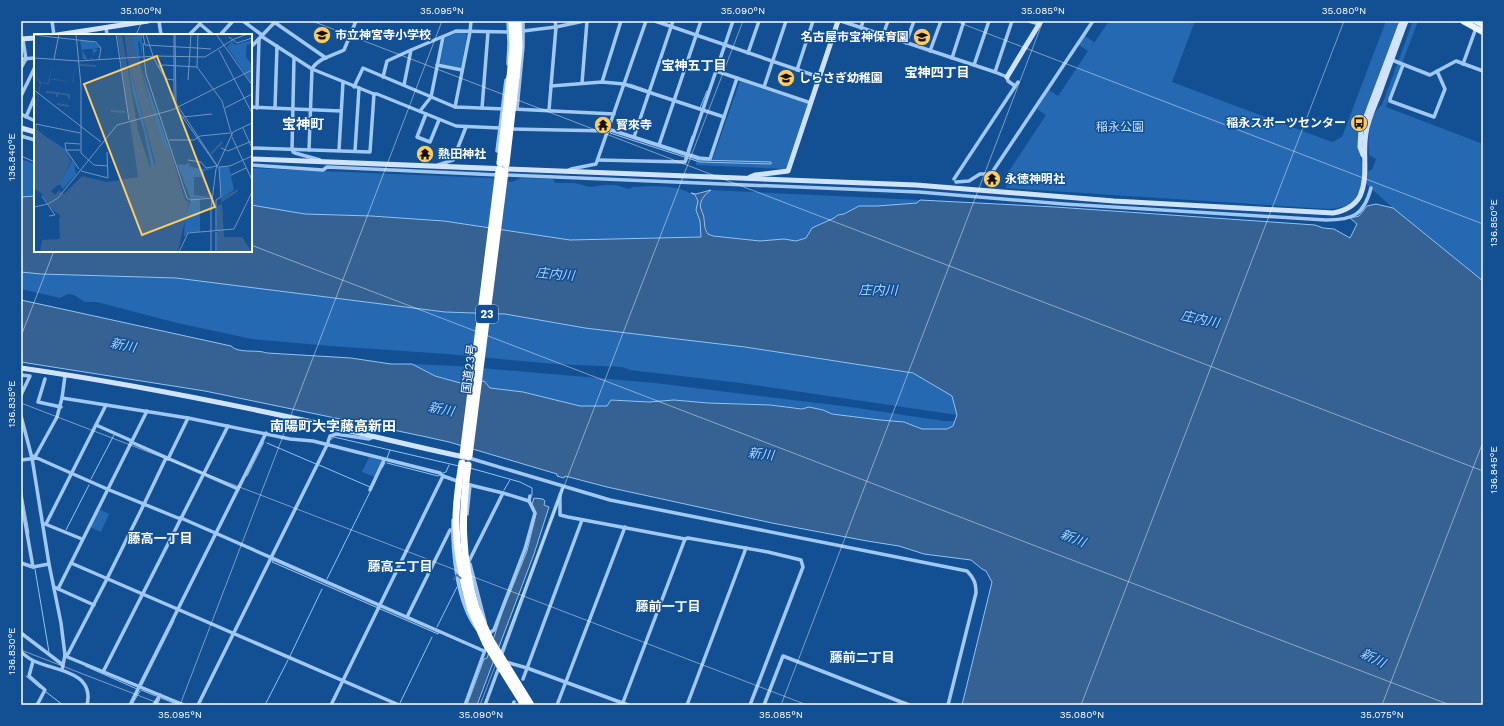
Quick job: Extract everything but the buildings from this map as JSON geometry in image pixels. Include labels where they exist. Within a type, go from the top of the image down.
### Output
[{"type":"highway","name":"国道23号","points":[[512,21],[514,46],[513,77]]},
{"type":"highway","name":"国道23号","points":[[518,21],[519,48],[513,77],[466,459],[463,500],[463,543],[466,571],[474,609],[486,639],[500,662],[531,705]]},
{"type":"highway","name":"国道23号","points":[[500,662],[518,704]]},
{"type":"main road","points":[[1463,21],[1483,32]]},
{"type":"main road","points":[[1476,21],[1483,25]]},
{"type":"street","points":[[52,21],[56,34]]},
{"type":"street","points":[[105,21],[107,34]]},
{"type":"street","points":[[62,34],[148,21]]},
{"type":"street","points":[[159,21],[161,34]]},
{"type":"street","points":[[221,34],[233,21]]},
{"type":"street","points":[[243,21],[261,37],[312,69],[456,126],[608,130],[659,145],[687,156],[699,158],[710,159],[737,78]]},
{"type":"street","points":[[308,150],[312,69],[314,65],[344,50],[356,21]]},
{"type":"street","points":[[455,107],[471,21]]},
{"type":"street","points":[[497,151],[508,67],[508,21]]},
{"type":"street","points":[[517,109],[521,69],[523,31],[522,21]]},
{"type":"street","points":[[549,110],[556,27],[555,21]]},
{"type":"street","points":[[523,31],[556,27],[584,21]]},
{"type":"street","points":[[582,83],[587,21]]},
{"type":"street","points":[[602,82],[621,21]]},
{"type":"street","points":[[565,172],[571,168],[596,164],[646,21]]},
{"type":"street","points":[[654,21],[819,77]]},
{"type":"street","points":[[634,137],[674,21]]},
{"type":"street","points":[[659,145],[701,21]]},
{"type":"street","points":[[598,160],[684,163],[733,21]]},
{"type":"street","points":[[748,53],[759,21]]},
{"type":"street","points":[[764,87],[786,21]]},
{"type":"street","points":[[797,70],[813,21]]},
{"type":"street","points":[[748,178],[755,175],[788,171],[819,77],[840,21],[995,72],[1007,77],[1008,81],[1015,86]]},
{"type":"street","points":[[861,28],[863,21]]},
{"type":"street","points":[[883,35],[888,21]]},
{"type":"street","points":[[906,43],[914,21]]},
{"type":"street","points":[[930,51],[941,21]]},
{"type":"street","points":[[952,58],[964,21]]},
{"type":"street","points":[[974,65],[989,21]]},
{"type":"street","points":[[995,72],[1012,21]]},
{"type":"street","points":[[1007,77],[1040,23],[1029,21]]},
{"type":"street","points":[[1018,82],[955,180],[969,181],[980,174],[991,174],[1093,21]]},
{"type":"street","points":[[1364,160],[1360,147],[1361,130],[1402,21]]},
{"type":"street","points":[[252,159],[916,185],[1114,201],[1333,213],[1350,207],[1360,196],[1365,178],[1364,160],[1366,133],[1406,21]]},
{"type":"street","points":[[190,34],[200,22],[212,34]]},
{"type":"street","points":[[252,46],[275,22],[326,58]]},
{"type":"street","points":[[1463,64],[1476,28]]},
{"type":"street","points":[[383,76],[387,61],[456,31],[509,32]]},
{"type":"street","points":[[482,108],[488,32]]},
{"type":"street","points":[[257,108],[261,37]]},
{"type":"street","points":[[420,111],[431,97],[443,37]]},
{"type":"street","points":[[21,68],[23,59],[22,40],[34,38]]},
{"type":"street","points":[[275,108],[277,46]]},
{"type":"street","points":[[404,85],[411,50]]},
{"type":"street","points":[[23,59],[34,58]]},
{"type":"street","points":[[294,58],[292,149],[293,152],[325,162]]},
{"type":"street","points":[[1392,60],[1430,75],[1456,61],[1483,72]]},
{"type":"street","points":[[438,65],[462,70]]},
{"type":"street","points":[[1403,65],[1390,101],[1434,117],[1445,89],[1437,71]]},
{"type":"street","points":[[354,86],[363,68],[455,107],[614,114]]},
{"type":"street","points":[[21,96],[34,69]]},
{"type":"street","points":[[716,71],[811,103]]},
{"type":"street","points":[[30,78],[34,80]]},
{"type":"street","points":[[339,150],[343,82]]},
{"type":"street","points":[[551,86],[602,82],[624,84],[724,118]]},
{"type":"street","points":[[355,151],[359,88]]},
{"type":"street","points":[[252,148],[370,152],[374,94]]},
{"type":"street","points":[[26,117],[34,98]]},
{"type":"street","points":[[252,107],[342,111]]},
{"type":"street","points":[[21,114],[34,121]]},
{"type":"street","points":[[426,114],[418,137],[430,142],[439,120]]},
{"type":"street","points":[[21,127],[34,132]]},
{"type":"street","points":[[437,166],[453,160],[466,127]]},
{"type":"street","points":[[21,136],[34,140]]},
{"type":"street","points":[[252,165],[323,170],[327,167],[919,192],[1064,204],[1326,220],[1344,219],[1360,211],[1365,204],[1371,188]]},
{"type":"street","points":[[21,368],[131,386],[244,408],[377,437],[466,459],[610,500],[967,571],[973,576],[976,593],[948,705]]},
{"type":"street","points":[[21,375],[30,376],[21,395]]},
{"type":"street","points":[[32,458],[36,455],[57,417],[61,407],[65,376]]},
{"type":"street","points":[[46,378],[38,402],[61,407]]},
{"type":"street","points":[[62,398],[188,418],[290,439],[313,441],[442,475],[470,486],[503,493],[529,501]]},
{"type":"street","points":[[44,524],[72,473],[106,405]]},
{"type":"street","points":[[56,588],[71,563],[107,489],[148,411]]},
{"type":"street","points":[[21,416],[32,458],[44,524],[49,564],[56,588],[65,655],[62,670]]},
{"type":"street","points":[[65,655],[68,654],[94,605],[188,418]]},
{"type":"street","points":[[96,425],[238,489]]},
{"type":"street","points":[[103,672],[228,426]]},
{"type":"street","points":[[130,705],[140,688],[266,433]]},
{"type":"street","points":[[198,705],[272,558],[330,436],[336,434],[369,438],[377,437]]},
{"type":"street","points":[[21,460],[37,458],[107,489],[216,533],[379,606],[435,628],[460,641],[486,639],[494,630],[525,549],[535,513],[529,501],[530,496]]},
{"type":"street","points":[[370,490],[384,460]]},
{"type":"street","points":[[331,705],[442,475]]},
{"type":"street","points":[[456,481],[452,530],[454,560],[461,593],[474,626],[486,639]]},
{"type":"street","points":[[465,705],[486,639],[484,617],[469,561],[466,525],[470,486]]},
{"type":"street","points":[[485,705],[563,487]]},
{"type":"street","points":[[469,561],[503,493]]},
{"type":"street","points":[[560,495],[560,515],[686,539],[746,548],[798,559],[803,563],[803,567],[750,705]]},
{"type":"street","points":[[21,499],[33,567]]},
{"type":"street","points":[[523,679],[582,520]]},
{"type":"street","points":[[44,524],[82,539]]},
{"type":"street","points":[[557,705],[625,527]]},
{"type":"street","points":[[408,617],[450,530],[452,530]]},
{"type":"street","points":[[622,704],[686,539]]},
{"type":"street","points":[[687,705],[746,548]]},
{"type":"street","points":[[21,563],[33,567],[49,564]]},
{"type":"street","points":[[71,563],[399,705]]},
{"type":"street","points":[[56,588],[94,605]]},
{"type":"street","points":[[21,633],[63,665]]},
{"type":"street","points":[[21,652],[33,661],[77,676],[85,685],[88,696],[87,705]]},
{"type":"street","points":[[65,655],[140,688],[184,705]]},
{"type":"street","points":[[764,705],[782,656],[909,705]]},
{"type":"street","points":[[33,661],[29,676],[45,690],[37,705]]},
{"type":"street","points":[[500,662],[527,668],[628,705]]},
{"type":"street","points":[[154,705],[160,695]]},
{"type":"green space","name":"稲永公園","points":[[1109,21],[1195,21],[1172,82],[1332,142],[1342,137],[1386,21],[1399,21],[1359,128],[1360,157],[1364,168],[1368,172],[1372,170],[1376,159],[1369,155],[1371,121],[1377,109],[1382,105],[1413,21],[1418,21],[1386,107],[1483,144],[1483,281],[1393,208],[1366,184],[1362,185],[1357,196],[1346,206],[1328,209],[1006,188],[1010,176],[1007,174],[1046,115],[1037,109],[1049,90],[1058,96],[1088,51],[1079,45],[1085,36],[1094,42],[1090,49]]},
{"type":"green space","points":[[457,33],[466,33],[467,35],[460,68],[440,63],[445,38]]},
{"type":"green space","points":[[740,81],[806,103],[807,105],[786,169],[696,165],[696,161],[771,163],[712,161]]},
{"type":"green space","points":[[21,159],[34,164],[34,196],[21,197]]},
{"type":"green space","points":[[252,168],[491,178],[512,182],[521,178],[553,179],[555,183],[575,183],[590,187],[616,185],[629,189],[633,187],[659,186],[678,188],[693,195],[698,201],[696,210],[700,221],[701,237],[570,240],[444,221],[371,216],[305,214],[252,205]]},
{"type":"green space","points":[[711,190],[920,200],[917,203],[859,206],[812,228],[806,238],[796,241],[784,239],[760,241],[713,236],[708,234],[705,229],[704,219],[700,210],[700,203],[702,198]]},
{"type":"green space","points":[[21,272],[41,274],[176,278],[445,312],[505,314],[585,328],[745,347],[955,380],[957,415],[740,383],[630,370],[622,367],[554,364],[252,339],[177,323],[97,302],[85,302],[74,295],[68,294],[60,298],[21,289]]},
{"type":"green space","points":[[412,364],[458,366],[655,383],[850,407],[944,421],[955,421],[953,426],[947,429],[922,429],[904,422],[832,414],[823,410],[770,405],[708,403],[674,400],[649,402],[611,400],[607,406],[580,406],[523,392],[490,388],[484,381],[464,384],[435,376]]},
{"type":"green space","points":[[369,457],[382,461],[375,477],[362,472]]},
{"type":"green space","points":[[99,509],[109,514],[101,532],[90,527]]},
{"type":"water","points":[[611,131],[699,160],[771,162],[771,164],[700,162],[610,133]]},
{"type":"water","points":[[711,190],[704,196],[700,204],[704,216],[705,229],[708,234],[713,236],[760,241],[784,239],[796,241],[806,238],[812,228],[859,206],[917,203],[920,200],[1055,207],[1315,225],[1323,228],[1334,229],[1350,238],[1357,224],[1350,218],[1359,216],[1367,206],[1376,204],[1393,208],[1483,281],[1483,705],[962,705],[992,582],[986,571],[971,560],[924,554],[899,546],[772,523],[607,487],[565,476],[564,478],[557,476],[557,474],[449,442],[422,436],[205,391],[21,362],[21,300],[231,346],[243,351],[351,358],[391,364],[412,364],[435,376],[464,384],[484,381],[490,388],[523,392],[580,406],[607,406],[611,400],[649,402],[674,400],[708,403],[770,405],[802,409],[809,407],[823,410],[832,414],[904,422],[922,429],[947,429],[953,426],[957,415],[952,396],[913,373],[745,347],[585,328],[505,314],[445,312],[176,278],[41,274],[21,272],[21,197],[34,196],[34,252],[252,252],[252,205],[305,214],[371,216],[444,221],[570,240],[701,237],[700,221],[696,210],[698,201],[695,195],[691,193],[696,194]]},
{"type":"water","points":[[534,498],[543,499],[545,501],[544,505],[549,507],[534,554],[477,705],[467,705],[484,659],[487,658],[503,610],[527,551],[536,514],[532,504]]},
{"type":"water","points":[[273,560],[439,632],[438,634],[272,562]]},
{"type":"waterway","points":[[630,84],[647,90]]},
{"type":"waterway","points":[[700,108],[707,91]]},
{"type":"waterway","points":[[687,151],[692,136]]},
{"type":"waterway","points":[[91,479],[114,435]]},
{"type":"waterway","points":[[330,440],[334,437],[390,450]]},
{"type":"waterway","points":[[247,476],[264,442]]},
{"type":"waterway","points":[[267,443],[316,464]]},
{"type":"waterway","points":[[387,458],[390,450],[459,466]]},
{"type":"waterway","points":[[382,468],[385,463]]},
{"type":"waterway","points":[[387,463],[438,476],[440,475]]},
{"type":"waterway","points":[[319,465],[370,487]]},
{"type":"waterway","points":[[443,473],[446,472],[449,465]]},
{"type":"waterway","points":[[470,468],[520,482],[532,488],[532,495]]},
{"type":"waterway","points":[[504,490],[510,480]]},
{"type":"waterway","points":[[66,530],[89,485]]},
{"type":"waterway","points":[[21,488],[29,533]]},
{"type":"waterway","points":[[327,579],[370,492]]},
{"type":"waterway","points":[[35,569],[49,652]]},
{"type":"waterway","points":[[437,627],[457,587]]},
{"type":"waterway","points":[[290,656],[322,589]]},
{"type":"waterway","points":[[142,685],[174,621]]},
{"type":"waterway","points":[[400,703],[432,637]]},
{"type":"waterway","points":[[265,705],[288,660]]},
{"type":"waterway","points":[[85,666],[137,689]]},
{"type":"waterway","points":[[26,676],[40,688]]},
{"type":"waterway","points":[[141,690],[156,696]]},
{"type":"waterway","points":[[133,703],[140,691]]},
{"type":"waterway","points":[[46,692],[63,705]]},
{"type":"waterway","points":[[161,698],[179,705]]},
{"type":"waterway","points":[[157,705],[160,699]]},
{"type":"place","name":"市立神宮寺小学校","points":[[322,35]]},
{"type":"place","name":"名古屋市宝神保育園","points":[[922,37]]},
{"type":"place","name":"しらさぎ幼稚園","points":[[786,78]]},
{"type":"place","name":"稲永スポーツセンター","points":[[1359,123]]},
{"type":"place","name":"寳來寺","points":[[603,125]]},
{"type":"place","name":"熱田神社","points":[[425,154]]},
{"type":"place","name":"永徳神明社","points":[[992,179]]},
{"type":"district","name":"宝神五丁目","points":[[694,65]]},
{"type":"district","name":"宝神四丁目","points":[[937,72]]},
{"type":"district","name":"宝神町","points":[[303,124]]},
{"type":"district","name":"南陽町大字藤高新田","points":[[333,426]]},
{"type":"district","name":"藤高一丁目","points":[[160,538]]},
{"type":"district","name":"藤高二丁目","points":[[400,566]]},
{"type":"district","name":"藤前一丁目","points":[[668,606]]},
{"type":"district","name":"藤前二丁目","points":[[862,657]]},
{"type":"water label","name":"庄内川","points":[[555,274]]},
{"type":"water label","name":"庄内川","points":[[878,290]]},
{"type":"water label","name":"庄内川","points":[[1200,319]]},
{"type":"water label","name":"新川","points":[[123,345]]},
{"type":"water label","name":"新川","points":[[441,409]]},
{"type":"water label","name":"新川","points":[[761,454]]},
{"type":"water label","name":"新川","points":[[1073,538]]},
{"type":"water label","name":"新川","points":[[1373,658]]}]
